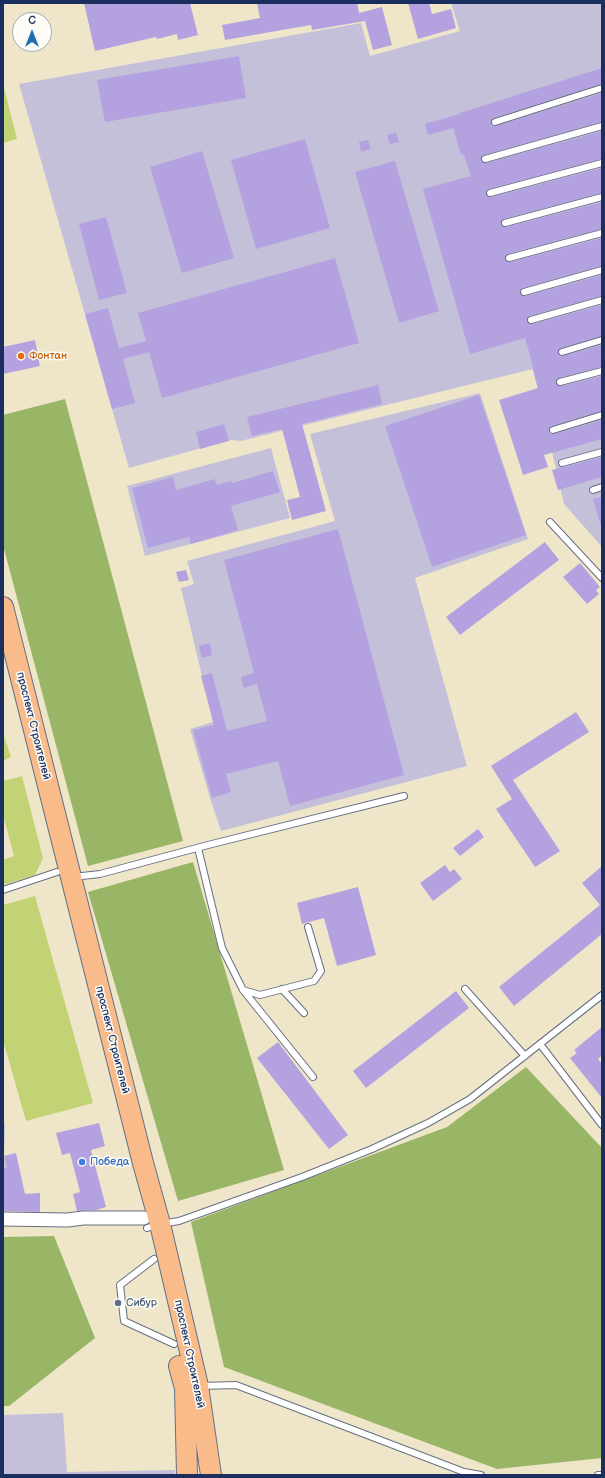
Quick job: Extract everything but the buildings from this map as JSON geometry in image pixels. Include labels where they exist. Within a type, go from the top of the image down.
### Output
[{"type":"main road","name":"проспект Строителей","points":[[3,607],[64,875]]},
{"type":"main road","name":"проспект Строителей","points":[[3,658],[143,1163],[154,1259],[174,1344],[191,1387],[186,1471]]},
{"type":"main road","name":"проспект Строителей","points":[[150,1223],[211,1470]]},
{"type":"street","points":[[3,1219],[68,1220],[83,1218],[150,1223]]},
{"type":"street","points":[[186,1471],[211,1470]]},
{"type":"lane","points":[[495,122],[602,88]]},
{"type":"lane","points":[[485,159],[602,126]]},
{"type":"lane","points":[[490,193],[602,163]]},
{"type":"lane","points":[[505,223],[602,197]]},
{"type":"lane","points":[[509,258],[602,233]]},
{"type":"lane","points":[[524,292],[602,270]]},
{"type":"lane","points":[[531,320],[602,300]]},
{"type":"lane","points":[[562,352],[602,340]]},
{"type":"lane","points":[[560,382],[602,371]]},
{"type":"lane","points":[[553,430],[602,415]]},
{"type":"lane","points":[[562,463],[602,452]]},
{"type":"lane","points":[[593,490],[602,488]]},
{"type":"lane","points":[[550,522],[602,577]]},
{"type":"lane","points":[[3,890],[64,875],[100,874],[404,796]]},
{"type":"lane","points":[[198,848],[222,948],[243,990],[313,1077]]},
{"type":"lane","points":[[243,990],[260,996],[314,981],[321,971],[308,927]]},
{"type":"lane","points":[[465,989],[525,1056]]},
{"type":"lane","points":[[282,990],[304,1013]]},
{"type":"lane","points":[[150,1223],[179,1221],[302,1177],[379,1146],[428,1123],[470,1099],[602,995]]},
{"type":"lane","points":[[540,1044],[602,1125]]},
{"type":"lane","points":[[154,1259],[120,1285],[124,1322],[174,1344]]},
{"type":"lane","points":[[191,1387],[236,1386],[464,1472],[481,1475]]},
{"type":"shaded area","points":[[451,3],[602,3],[602,547],[564,504],[533,369],[241,441],[231,440],[129,468],[19,84],[361,23],[370,56],[460,31]]},
{"type":"shaded area","points":[[480,393],[528,539],[415,578],[467,766],[221,831],[190,729],[213,722],[181,588],[194,584],[187,561],[335,521],[310,434]]},
{"type":"shaded area","points":[[271,448],[290,518],[145,556],[127,486]]},
{"type":"shaded area","points":[[3,1119],[5,1126],[4,1156],[7,1168],[3,1168]]},
{"type":"shaded area","points":[[63,1413],[67,1472],[175,1470],[175,1475],[3,1475],[3,1415]]},
{"type":"green space","points":[[3,84],[17,139],[3,143]]},
{"type":"green space","points":[[65,399],[183,841],[88,866],[3,545],[3,415]]},
{"type":"green space","points":[[3,733],[11,757],[3,761]]},
{"type":"green space","points":[[22,776],[43,858],[35,875],[3,885],[3,860],[14,856],[3,815],[3,781]]},
{"type":"green space","points":[[193,862],[284,1170],[178,1201],[88,892]]},
{"type":"green space","points":[[35,896],[93,1103],[26,1121],[3,1040],[3,905]]},
{"type":"green space","points":[[526,1067],[602,1148],[602,1458],[497,1469],[224,1367],[191,1222],[447,1127]]},
{"type":"green space","points":[[54,1236],[95,1338],[9,1406],[3,1406],[3,1237]]},
{"type":"place","name":"Фонтан","points":[[21,356]]},
{"type":"place","name":"Победа","points":[[82,1162]]},
{"type":"place","name":"Сибур","points":[[118,1303]]}]
